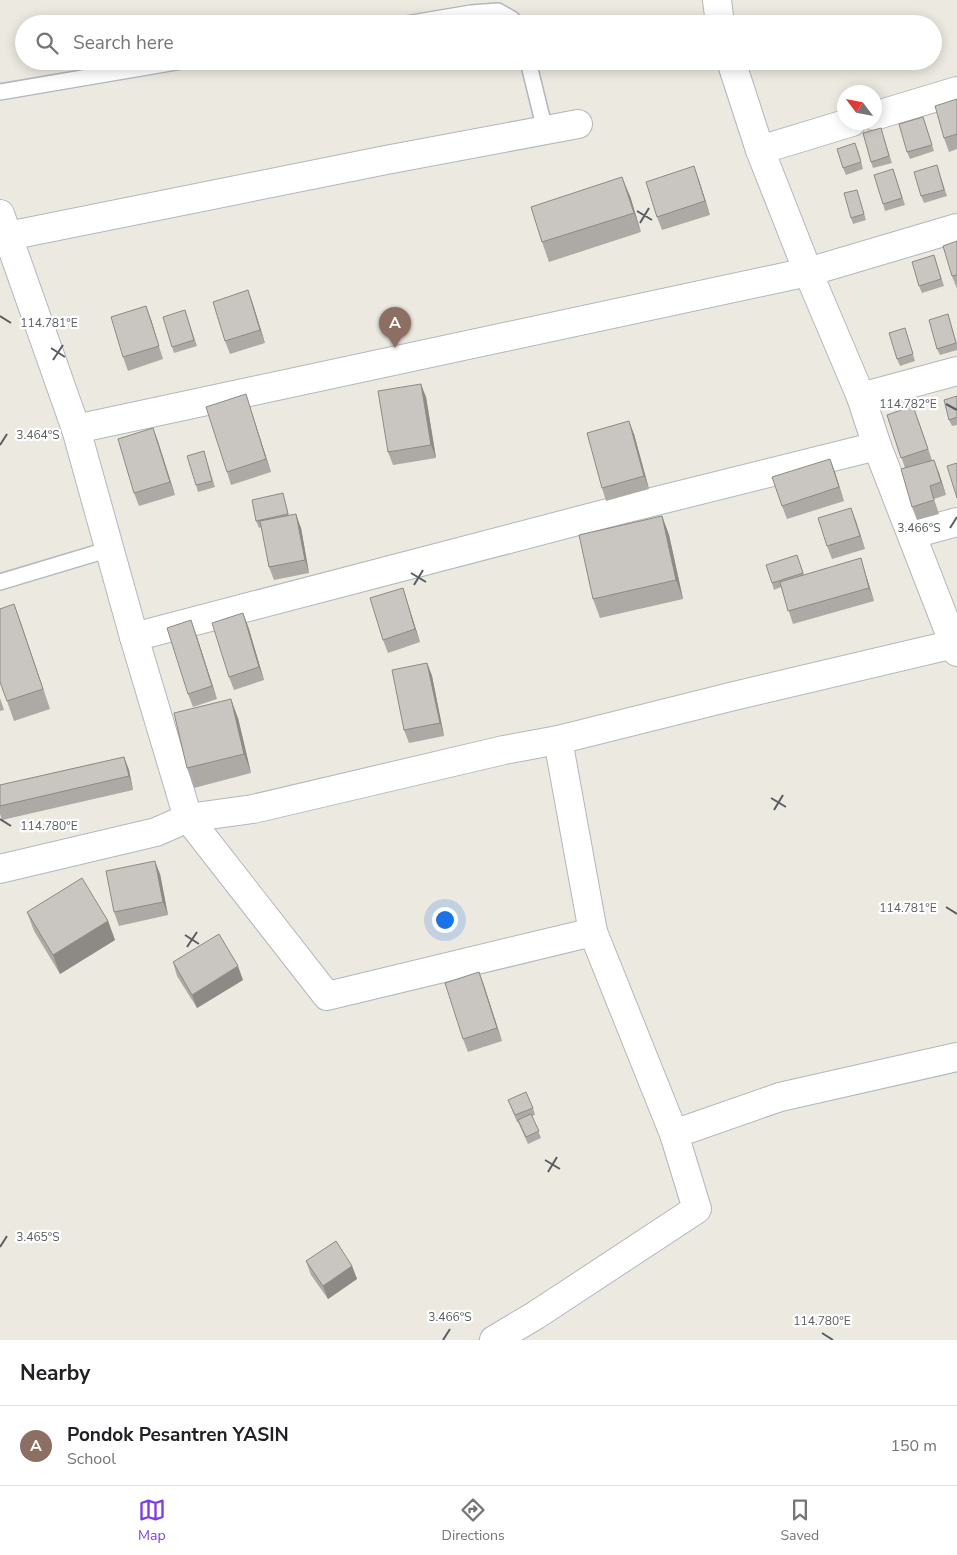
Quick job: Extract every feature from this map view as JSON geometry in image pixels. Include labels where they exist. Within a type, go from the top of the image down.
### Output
[{"type":"street","points":[[717,0],[719,15]]},
{"type":"street","points":[[0,869],[156,832],[188,818],[253,809],[504,750],[558,740],[734,696],[956,648],[877,446],[861,397],[808,272],[760,150],[734,70]]},
{"type":"street","points":[[882,114],[957,92]]},
{"type":"street","points":[[578,124],[386,160],[4,225],[76,429],[134,637],[188,818],[327,996],[593,932]]},
{"type":"street","points":[[760,150],[837,127]]},
{"type":"street","points":[[76,429],[808,272],[957,228]]},
{"type":"street","points":[[861,397],[957,371]]},
{"type":"street","points":[[134,637],[608,513],[877,446]]},
{"type":"street","points":[[913,534],[957,522]]},
{"type":"street","points":[[494,1340],[536,1315],[697,1209],[674,1134],[593,932],[558,740]]},
{"type":"street","points":[[674,1134],[780,1097],[957,1057]]},
{"type":"lane","points":[[459,15],[498,11],[506,15]]},
{"type":"lane","points":[[0,92],[129,70]]},
{"type":"lane","points":[[530,70],[545,130]]},
{"type":"lane","points":[[0,582],[110,549]]},
{"type":"building","points":[[957,99],[957,134],[944,138],[935,106]]},
{"type":"building","points":[[923,117],[932,145],[907,152],[899,124]]},
{"type":"building","points":[[882,130],[889,156],[871,162],[863,133]]},
{"type":"building","points":[[855,143],[861,162],[843,168],[837,149]]},
{"type":"building","points":[[937,165],[944,190],[921,196],[914,172]]},
{"type":"building","points":[[694,166],[705,201],[657,217],[646,182]]},
{"type":"building","points":[[893,169],[902,198],[883,204],[874,175]]},
{"type":"building","points":[[622,177],[634,213],[542,242],[531,207]]},
{"type":"building","points":[[857,190],[864,214],[851,218],[844,193]]},
{"type":"building","points":[[957,241],[957,275],[952,276],[943,246]]},
{"type":"building","points":[[934,255],[941,279],[919,286],[912,262]]},
{"type":"building","points":[[248,290],[260,330],[225,341],[213,302]]},
{"type":"building","points":[[146,306],[159,346],[123,357],[111,317]]},
{"type":"building","points":[[185,310],[194,340],[172,347],[163,317]]},
{"type":"building","points":[[948,314],[956,343],[937,349],[929,320]]},
{"type":"building","points":[[905,328],[913,354],[897,359],[889,333]]},
{"type":"building","points":[[421,384],[431,445],[388,452],[378,391]]},
{"type":"building","points":[[246,394],[266,459],[227,472],[206,407]]},
{"type":"building","points":[[957,396],[957,417],[949,420],[944,400]]},
{"type":"building","points":[[913,406],[928,449],[901,458],[887,415]]},
{"type":"building","points":[[629,421],[644,476],[602,488],[587,433]]},
{"type":"building","points":[[153,428],[170,482],[134,493],[118,439]]},
{"type":"building","points":[[204,451],[212,481],[196,485],[187,456]]},
{"type":"building","points":[[830,459],[839,487],[782,506],[772,477]]},
{"type":"building","points":[[934,460],[941,482],[930,486],[934,500],[912,507],[901,469]]},
{"type":"building","points":[[957,463],[957,498],[947,466]]},
{"type":"building","points":[[283,493],[288,514],[256,521],[252,500]]},
{"type":"building","points":[[851,508],[860,536],[827,546],[818,518]]},
{"type":"building","points":[[296,514],[305,560],[269,567],[260,521]]},
{"type":"building","points":[[662,516],[676,580],[593,599],[579,535]]},
{"type":"building","points":[[797,555],[803,573],[772,583],[766,565]]},
{"type":"building","points":[[861,558],[869,588],[788,611],[780,582]]},
{"type":"building","points":[[403,588],[415,629],[383,640],[370,598]]},
{"type":"building","points":[[14,604],[43,689],[7,701],[0,682],[0,609]]},
{"type":"building","points":[[243,613],[259,667],[229,677],[212,623]]},
{"type":"building","points":[[191,620],[212,686],[188,694],[167,628]]},
{"type":"building","points":[[427,663],[440,723],[404,730],[392,670]]},
{"type":"building","points":[[231,699],[244,754],[187,768],[174,713]]},
{"type":"building","points":[[124,757],[129,776],[0,806],[0,785]]},
{"type":"building","points":[[155,861],[163,902],[114,912],[106,871]]},
{"type":"building","points":[[82,878],[108,921],[53,955],[27,912]]},
{"type":"building","points":[[219,934],[238,966],[192,995],[173,962]]},
{"type":"building","points":[[479,972],[497,1028],[463,1039],[445,983]]},
{"type":"building","points":[[526,1092],[533,1108],[515,1115],[508,1100]]},
{"type":"building","points":[[531,1114],[539,1131],[526,1137],[518,1120]]},
{"type":"building","points":[[336,1241],[352,1266],[323,1286],[306,1261]]},
{"type":"place","name":"Pondok Pesantren YASIN","points":[[395,348]]}]
